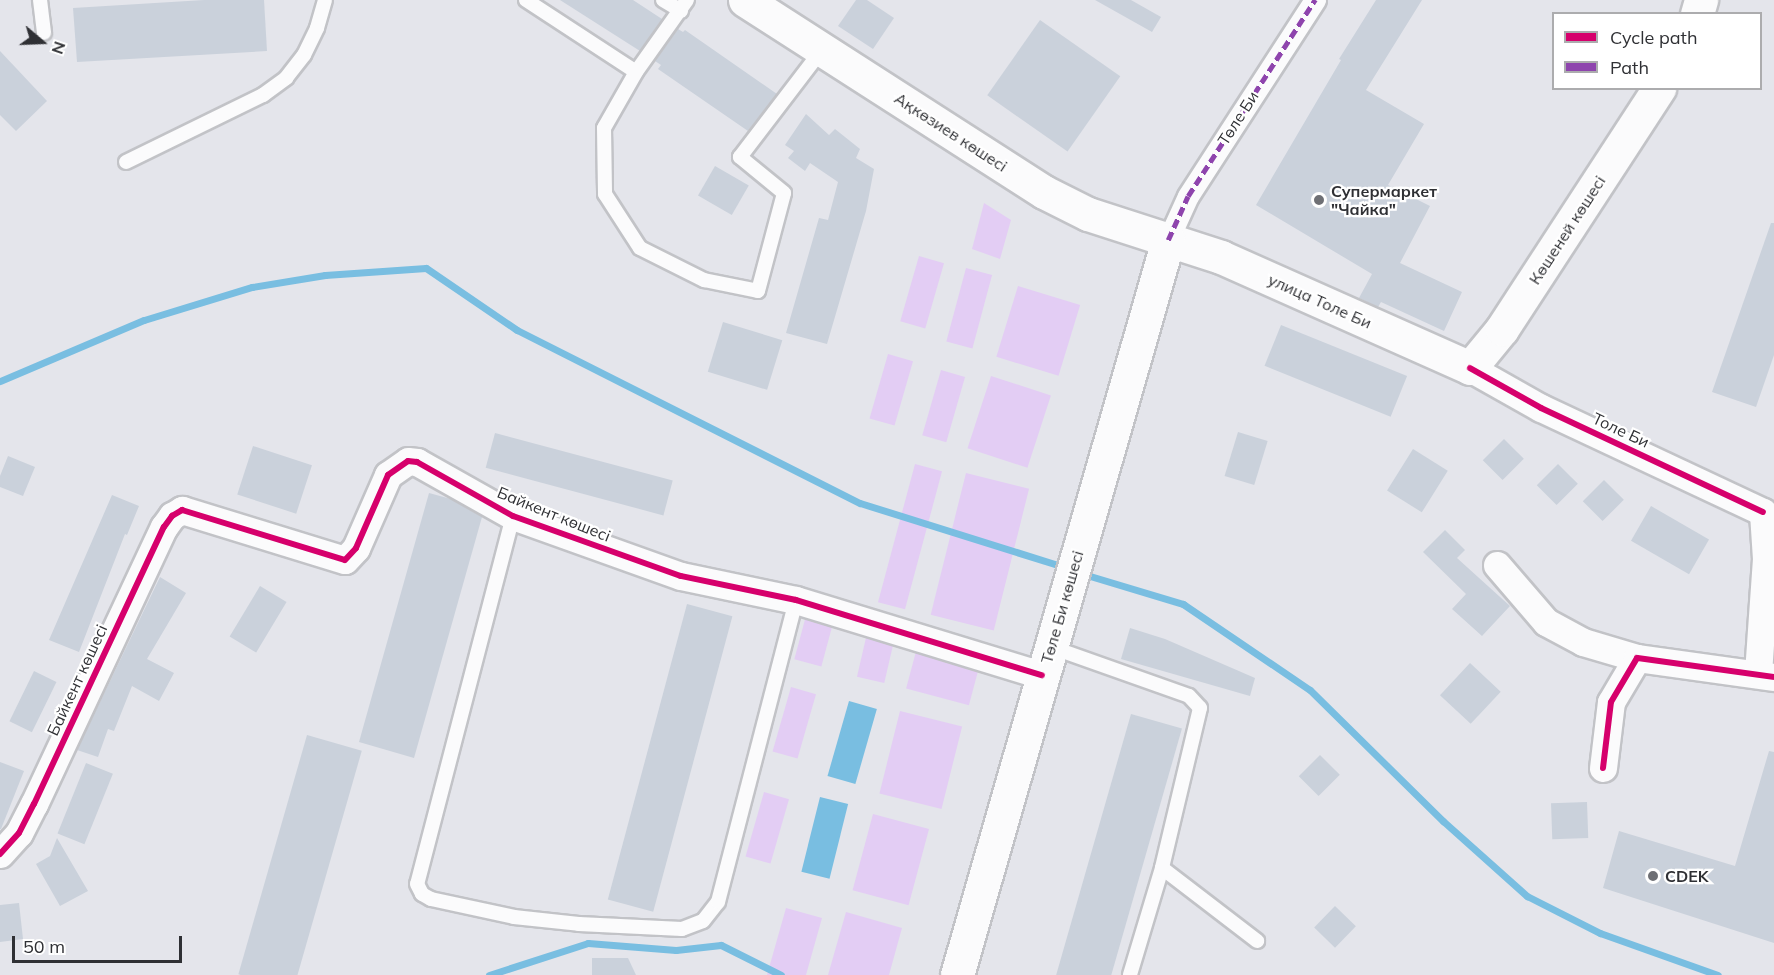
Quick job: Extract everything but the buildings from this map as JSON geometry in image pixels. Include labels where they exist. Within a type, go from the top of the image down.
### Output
[{"type":"main road","name":"Ақкөзиев көшесі","points":[[745,0],[821,51],[926,115],[1044,192],[1088,213],[1168,240]]},
{"type":"main road","name":"Көшеней көшесі","points":[[1470,368],[1502,329],[1658,90]]},
{"type":"main road","name":"улица Толе Би","points":[[1168,240],[1221,257],[1470,368]]},
{"type":"main road","name":"Төле Би көшесі","points":[[957,975],[1168,240]]},
{"type":"street","name":"Төле Би","points":[[1168,240],[1188,196],[1315,0]]},
{"type":"street","name":"Толе Би","points":[[1470,368],[1541,408],[1768,510]]},
{"type":"street","name":"Байкент көшесі","points":[[0,854],[19,833],[29,814],[164,527],[172,516],[182,510],[345,560],[356,548],[388,475],[408,461],[417,462],[513,516],[681,576],[796,600],[1047,661]]},
{"type":"street","points":[[1497,565],[1546,622],[1583,642],[1637,658],[1766,675],[1768,510]]},
{"type":"street","points":[[1603,768],[1611,702],[1637,658]]},
{"type":"lane","points":[[40,0],[44,33]]},
{"type":"lane","points":[[126,162],[263,95],[286,78],[304,56],[317,28],[325,0]]},
{"type":"lane","points":[[526,0],[636,72]]},
{"type":"lane","points":[[663,0],[684,6],[636,72],[604,128],[605,194],[640,248],[704,280],[758,291],[784,193],[740,157],[821,51]]},
{"type":"lane","points":[[513,516],[417,884],[422,894],[431,899],[514,917],[579,924],[682,929],[703,921],[718,902],[796,600]]},
{"type":"lane","points":[[1047,661],[1189,696],[1200,708],[1162,868],[1130,975]]},
{"type":"lane","points":[[1162,868],[1257,941]]},
{"type":"shaded area","points":[[984,203],[1011,220],[1000,259],[972,249]]},
{"type":"shaded area","points":[[919,256],[944,263],[925,329],[900,321]]},
{"type":"shaded area","points":[[966,268],[992,275],[972,348],[946,341]]},
{"type":"shaded area","points":[[1018,286],[1080,305],[1059,376],[996,357]]},
{"type":"shaded area","points":[[888,354],[913,361],[895,426],[870,418]]},
{"type":"shaded area","points":[[941,370],[965,377],[946,442],[922,435]]},
{"type":"shaded area","points":[[991,376],[1051,395],[1027,468],[968,448]]},
{"type":"shaded area","points":[[915,464],[942,471],[905,609],[878,602]]},
{"type":"shaded area","points":[[966,473],[1029,489],[994,630],[931,615]]},
{"type":"shaded area","points":[[807,612],[834,619],[821,667],[794,659]]},
{"type":"shaded area","points":[[868,629],[895,635],[884,683],[857,677]]},
{"type":"shaded area","points":[[918,644],[981,661],[969,705],[906,688]]},
{"type":"shaded area","points":[[791,687],[816,694],[798,759],[773,751]]},
{"type":"shaded area","points":[[900,711],[962,726],[942,809],[879,793]]},
{"type":"shaded area","points":[[764,792],[789,799],[771,864],[746,856]]},
{"type":"shaded area","points":[[873,814],[929,829],[909,905],[853,890]]},
{"type":"shaded area","points":[[786,908],[822,918],[806,975],[767,975]]},
{"type":"shaded area","points":[[846,912],[902,928],[889,975],[828,975]]},
{"type":"water","points":[[849,701],[877,709],[855,784],[828,776]]},
{"type":"water","points":[[820,797],[848,804],[830,879],[801,872]]},
{"type":"waterway","points":[[0,381],[144,320],[252,287],[325,275],[426,268],[517,330],[860,503],[1064,567]]},
{"type":"waterway","points":[[1080,573],[1183,604],[1310,690],[1443,821],[1527,896],[1600,933],[1718,975]]},
{"type":"waterway","points":[[489,975],[588,943],[676,950],[721,945],[781,975]]},
{"type":"marked path","points":[[1168,240],[1188,196],[1315,0]]},
{"type":"cycle path","points":[[1470,368],[1541,408],[1763,512]]},
{"type":"cycle path","points":[[0,854],[19,833],[34,804],[164,527],[172,516],[182,510],[345,560],[356,548],[388,475],[408,461],[417,462],[513,516],[681,576],[796,600],[1042,675]]},
{"type":"cycle path","points":[[1603,768],[1611,702],[1637,658],[1774,677]]},
{"type":"place","name":"Супермаркет \"Чайка\"","points":[[1319,200]]},
{"type":"place","name":"CDEK","points":[[1653,876]]}]
